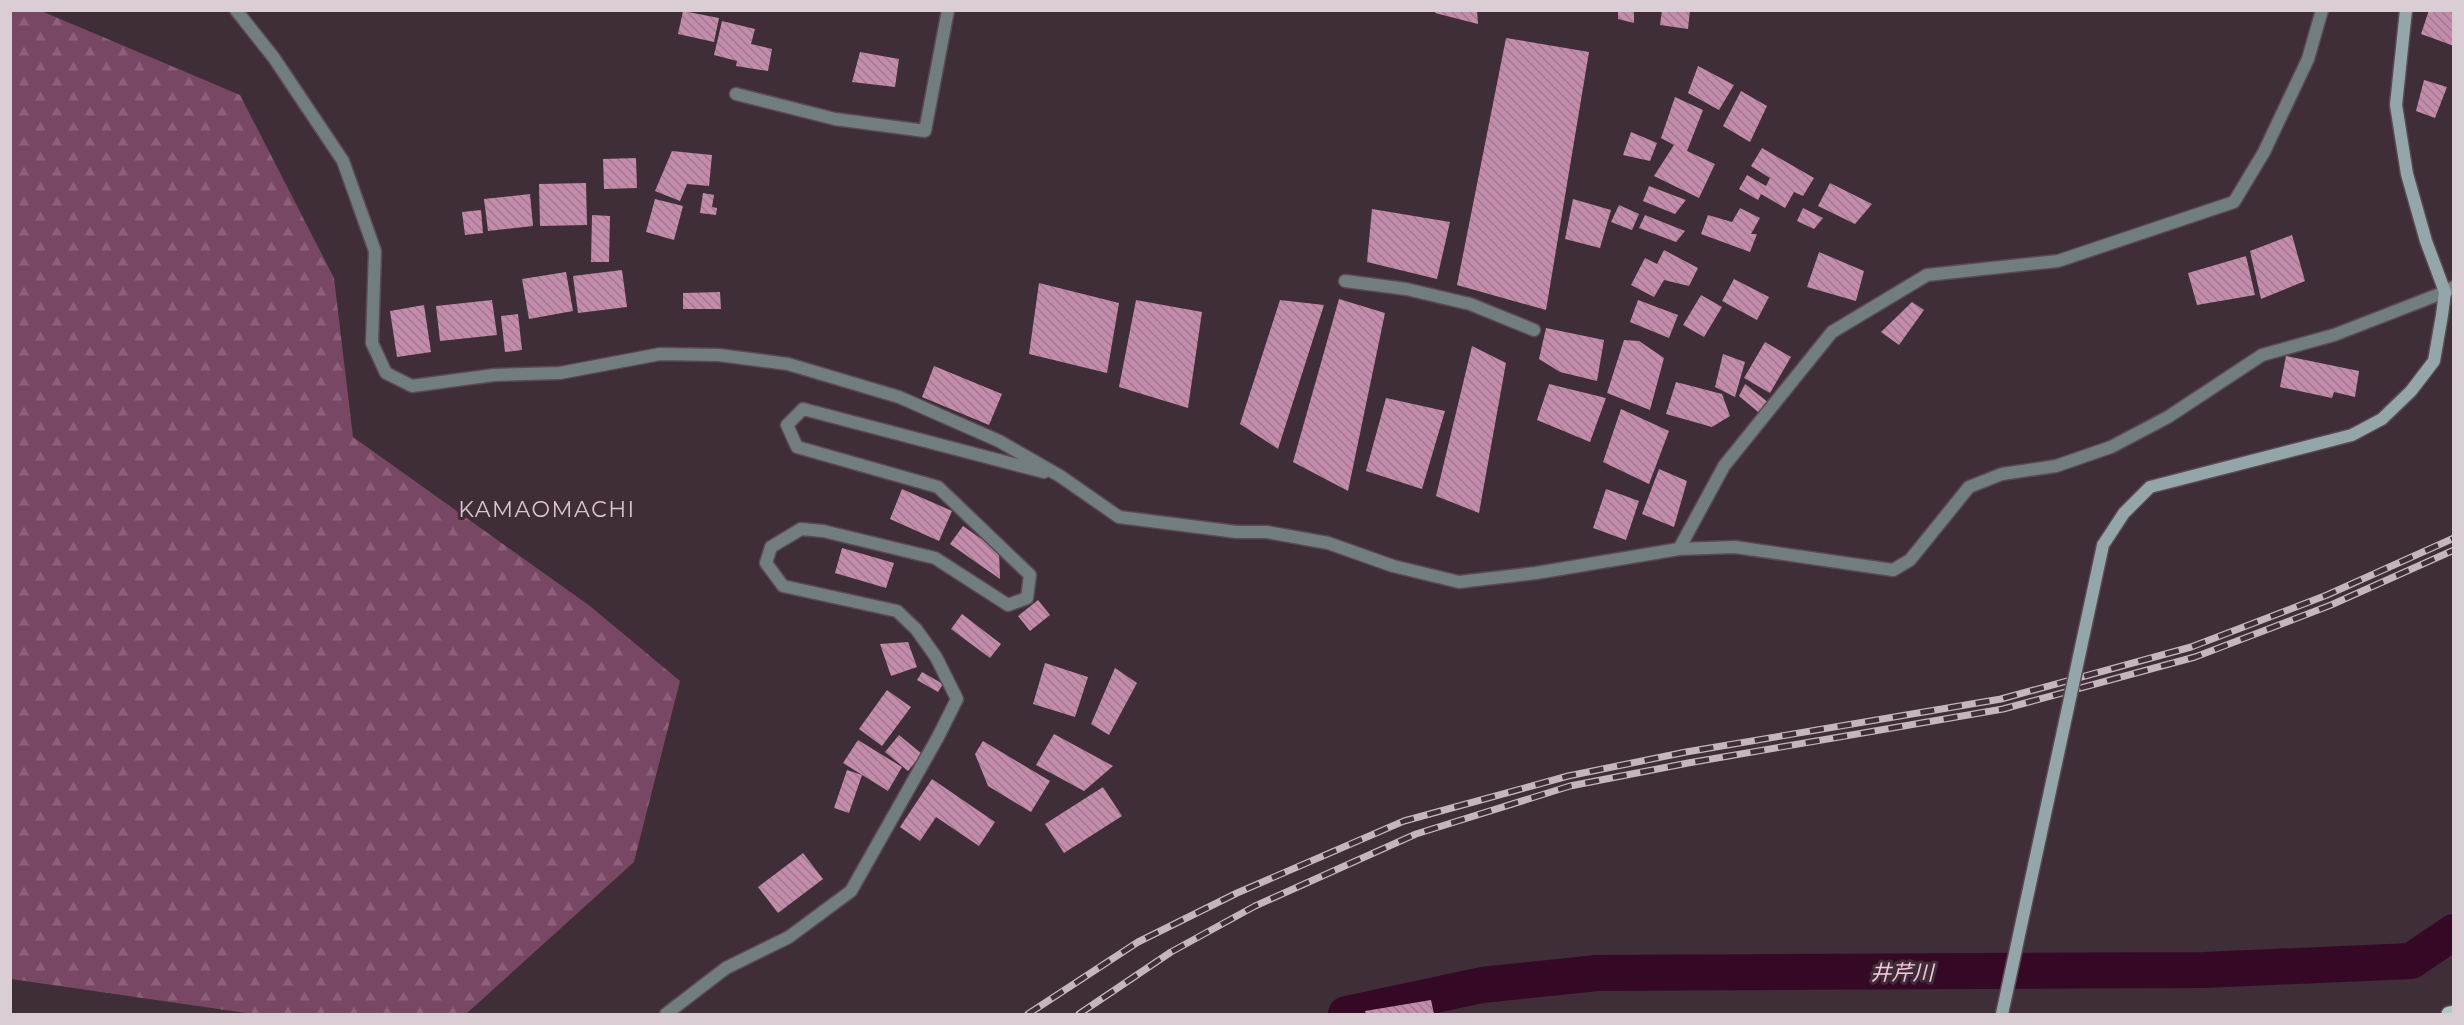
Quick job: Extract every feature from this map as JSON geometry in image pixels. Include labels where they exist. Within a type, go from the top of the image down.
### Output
[{"type":"main road","points":[[2449,1014],[2454,1013]]},
{"type":"street","points":[[236,10],[274,58],[343,161],[375,251],[372,343],[386,373],[400,382],[412,386],[494,375],[560,373],[660,354],[719,356],[788,364],[899,397],[999,441],[1060,476],[1119,517],[1237,532],[1267,532],[1328,543],[1393,566],[1459,582],[1536,573],[1679,549],[1735,547],[1893,570],[1910,560],[1969,487],[2002,474],[2056,466],[2111,447],[2168,417],[2262,355],[2334,335],[2449,290]]},
{"type":"street","points":[[736,94],[835,119],[924,131],[948,10]]},
{"type":"street","points":[[1679,549],[1724,466],[1832,332],[1927,275],[2058,261],[2234,202],[2264,152],[2308,59],[2322,10]]},
{"type":"street","points":[[2002,1014],[2103,545],[2124,513],[2150,487],[2181,477],[2313,447],[2352,435],[2382,419],[2411,391],[2434,361],[2449,290],[2407,174],[2396,105],[2406,10]]},
{"type":"street","points":[[1345,281],[1407,289],[1470,304],[1534,330]]},
{"type":"street","points":[[666,1014],[726,968],[789,937],[851,891],[957,699],[936,657],[916,629],[897,611],[783,586],[766,564],[771,547],[801,530],[823,531],[934,558],[1008,605],[1027,598],[1030,575],[938,487],[797,447],[787,425],[803,409],[1060,476]]},
{"type":"green space","points":[[39,10],[240,95],[334,278],[353,437],[590,606],[680,681],[634,862],[466,1014],[253,1014],[11,979],[10,11]]},
{"type":"building","points":[[1436,10],[1477,10],[1478,24],[1435,13]]},
{"type":"building","points":[[1618,10],[1634,10],[1634,23],[1618,19]]},
{"type":"building","points":[[1662,10],[1690,10],[1688,29],[1660,25]]},
{"type":"building","points":[[2429,10],[2454,10],[2454,46],[2421,34]]},
{"type":"building","points":[[683,11],[719,18],[714,42],[678,34]]},
{"type":"building","points":[[722,21],[755,29],[751,44],[772,49],[768,71],[736,66],[737,61],[714,55]]},
{"type":"building","points":[[1506,38],[1589,52],[1546,310],[1457,285]]},
{"type":"building","points":[[860,52],[899,59],[895,87],[852,82]]},
{"type":"building","points":[[1698,66],[1734,85],[1719,110],[1688,93]]},
{"type":"building","points":[[2424,80],[2447,87],[2435,118],[2416,111]]},
{"type":"building","points":[[1741,91],[1767,106],[1750,142],[1723,126]]},
{"type":"building","points":[[1675,97],[1703,110],[1687,151],[1715,164],[1699,198],[1654,176],[1674,145],[1661,138]]},
{"type":"building","points":[[1631,132],[1657,143],[1650,161],[1623,155]]},
{"type":"building","points":[[1762,148],[1814,178],[1803,196],[1794,192],[1785,208],[1761,194],[1758,200],[1739,189],[1747,175],[1766,186],[1770,178],[1751,166]]},
{"type":"building","points":[[672,151],[712,155],[709,186],[687,184],[680,201],[655,191]]},
{"type":"building","points":[[636,158],[637,188],[604,189],[603,159]]},
{"type":"building","points":[[586,183],[587,225],[540,226],[539,184]]},
{"type":"building","points":[[1830,183],[1872,204],[1855,224],[1818,206]]},
{"type":"building","points":[[1649,186],[1686,200],[1675,214],[1643,201]]},
{"type":"building","points":[[703,193],[714,195],[712,207],[717,208],[716,215],[700,213]]},
{"type":"building","points":[[530,194],[533,226],[488,231],[484,199]]},
{"type":"building","points":[[655,199],[683,206],[674,240],[646,232]]},
{"type":"building","points":[[1573,199],[1611,210],[1600,248],[1565,239]]},
{"type":"building","points":[[1619,205],[1639,214],[1632,230],[1611,222]]},
{"type":"building","points":[[1740,208],[1760,218],[1751,234],[1757,234],[1750,252],[1701,234],[1708,215],[1732,222]]},
{"type":"building","points":[[1803,208],[1823,218],[1814,229],[1797,221]]},
{"type":"building","points":[[1372,209],[1450,222],[1437,279],[1367,262]]},
{"type":"building","points":[[481,210],[483,233],[465,235],[462,212]]},
{"type":"building","points":[[592,215],[610,216],[609,262],[591,262]]},
{"type":"building","points":[[1645,215],[1685,231],[1676,242],[1639,228]]},
{"type":"building","points":[[2292,235],[2305,281],[2261,299],[2250,251]]},
{"type":"building","points":[[1664,250],[1698,268],[1689,286],[1664,280],[1654,297],[1631,285],[1645,258],[1657,264]]},
{"type":"building","points":[[1819,252],[1864,271],[1856,301],[1807,287]]},
{"type":"building","points":[[2246,256],[2255,295],[2197,305],[2188,273]]},
{"type":"building","points":[[622,270],[627,307],[578,313],[573,276]]},
{"type":"building","points":[[566,272],[573,311],[529,319],[522,279]]},
{"type":"building","points":[[1734,279],[1769,297],[1757,320],[1722,301]]},
{"type":"building","points":[[1039,283],[1119,303],[1107,373],[1029,354]]},
{"type":"building","points":[[720,292],[721,309],[683,309],[683,293]]},
{"type":"building","points":[[1701,295],[1722,307],[1704,337],[1683,325]]},
{"type":"building","points":[[1339,299],[1385,313],[1348,491],[1293,462]]},
{"type":"building","points":[[492,300],[497,335],[440,341],[436,306]]},
{"type":"building","points":[[1136,300],[1202,312],[1188,408],[1119,387]]},
{"type":"building","points":[[1280,300],[1324,305],[1278,449],[1240,424]]},
{"type":"building","points":[[1638,300],[1678,315],[1669,338],[1630,322]]},
{"type":"building","points":[[1912,302],[1924,310],[1899,345],[1881,332]]},
{"type":"building","points":[[424,305],[431,352],[397,357],[390,311]]},
{"type":"building","points":[[518,314],[522,350],[505,352],[501,316]]},
{"type":"building","points":[[1546,328],[1604,340],[1597,381],[1560,372],[1539,359]]},
{"type":"building","points":[[1624,340],[1639,341],[1664,358],[1650,410],[1607,393]]},
{"type":"building","points":[[1765,342],[1791,357],[1770,393],[1744,378]]},
{"type":"building","points":[[1472,346],[1506,363],[1479,513],[1436,496]]},
{"type":"building","points":[[1723,354],[1745,362],[1735,397],[1715,387]]},
{"type":"building","points":[[2286,356],[2359,371],[2355,397],[2334,392],[2332,398],[2280,387]]},
{"type":"building","points":[[934,366],[1002,394],[989,425],[922,397]]},
{"type":"building","points":[[1676,382],[1722,394],[1730,416],[1712,427],[1666,414]]},
{"type":"building","points":[[1549,384],[1606,398],[1590,442],[1537,420]]},
{"type":"building","points":[[1745,384],[1769,403],[1763,416],[1739,396]]},
{"type":"building","points":[[1386,398],[1445,411],[1422,489],[1366,471]]},
{"type":"building","points":[[1621,409],[1669,431],[1649,484],[1603,462]]},
{"type":"building","points":[[1659,469],[1687,481],[1674,527],[1642,514]]},
{"type":"building","points":[[902,489],[952,511],[939,541],[890,519]]},
{"type":"building","points":[[1606,489],[1639,501],[1626,540],[1593,528]]},
{"type":"building","points":[[963,526],[999,551],[1000,579],[950,544]]},
{"type":"building","points":[[842,548],[894,563],[886,588],[835,573]]},
{"type":"building","points":[[1038,600],[1050,615],[1030,631],[1018,616]]},
{"type":"building","points":[[962,614],[1001,644],[990,658],[951,629]]},
{"type":"building","points":[[908,642],[917,667],[891,676],[880,644]]},
{"type":"building","points":[[1045,663],[1088,677],[1075,717],[1033,704]]},
{"type":"building","points":[[1115,668],[1137,683],[1109,735],[1091,724]]},
{"type":"building","points":[[922,672],[943,684],[938,692],[917,680]]},
{"type":"building","points":[[887,690],[911,707],[882,746],[859,729]]},
{"type":"building","points":[[1054,734],[1113,766],[1084,791],[1036,765]]},
{"type":"building","points":[[899,735],[922,754],[908,771],[885,752]]},
{"type":"building","points":[[858,740],[902,767],[888,791],[843,763]]},
{"type":"building","points":[[983,741],[1050,781],[1031,812],[988,786],[975,754]]},
{"type":"building","points":[[847,770],[862,775],[849,813],[834,808]]},
{"type":"building","points":[[932,779],[995,822],[979,846],[936,817],[920,841],[900,827]]},
{"type":"building","points":[[1103,787],[1122,816],[1064,853],[1045,824]]},
{"type":"building","points":[[803,853],[823,879],[778,913],[758,887]]},
{"type":"building","points":[[1431,1000],[1434,1014],[1366,1014],[1365,1011]]},
{"type":"waterway","name":"井芹川","points":[[1346,1014],[1482,985],[1597,973],[2204,970],[2411,961],[2454,932]]},
{"type":"railway","points":[[1028,1014],[1138,942],[1237,893],[1404,821],[1568,776],[1686,752],[2001,699],[2191,647],[2327,595],[2454,538]]},
{"type":"railway","points":[[1079,1014],[1171,952],[1255,906],[1416,834],[1570,786],[1688,763],[2003,709],[2195,657],[2331,605],[2454,550]]},
{"type":"district","name":"KAMAOMACHI","points":[[547,509]]}]
